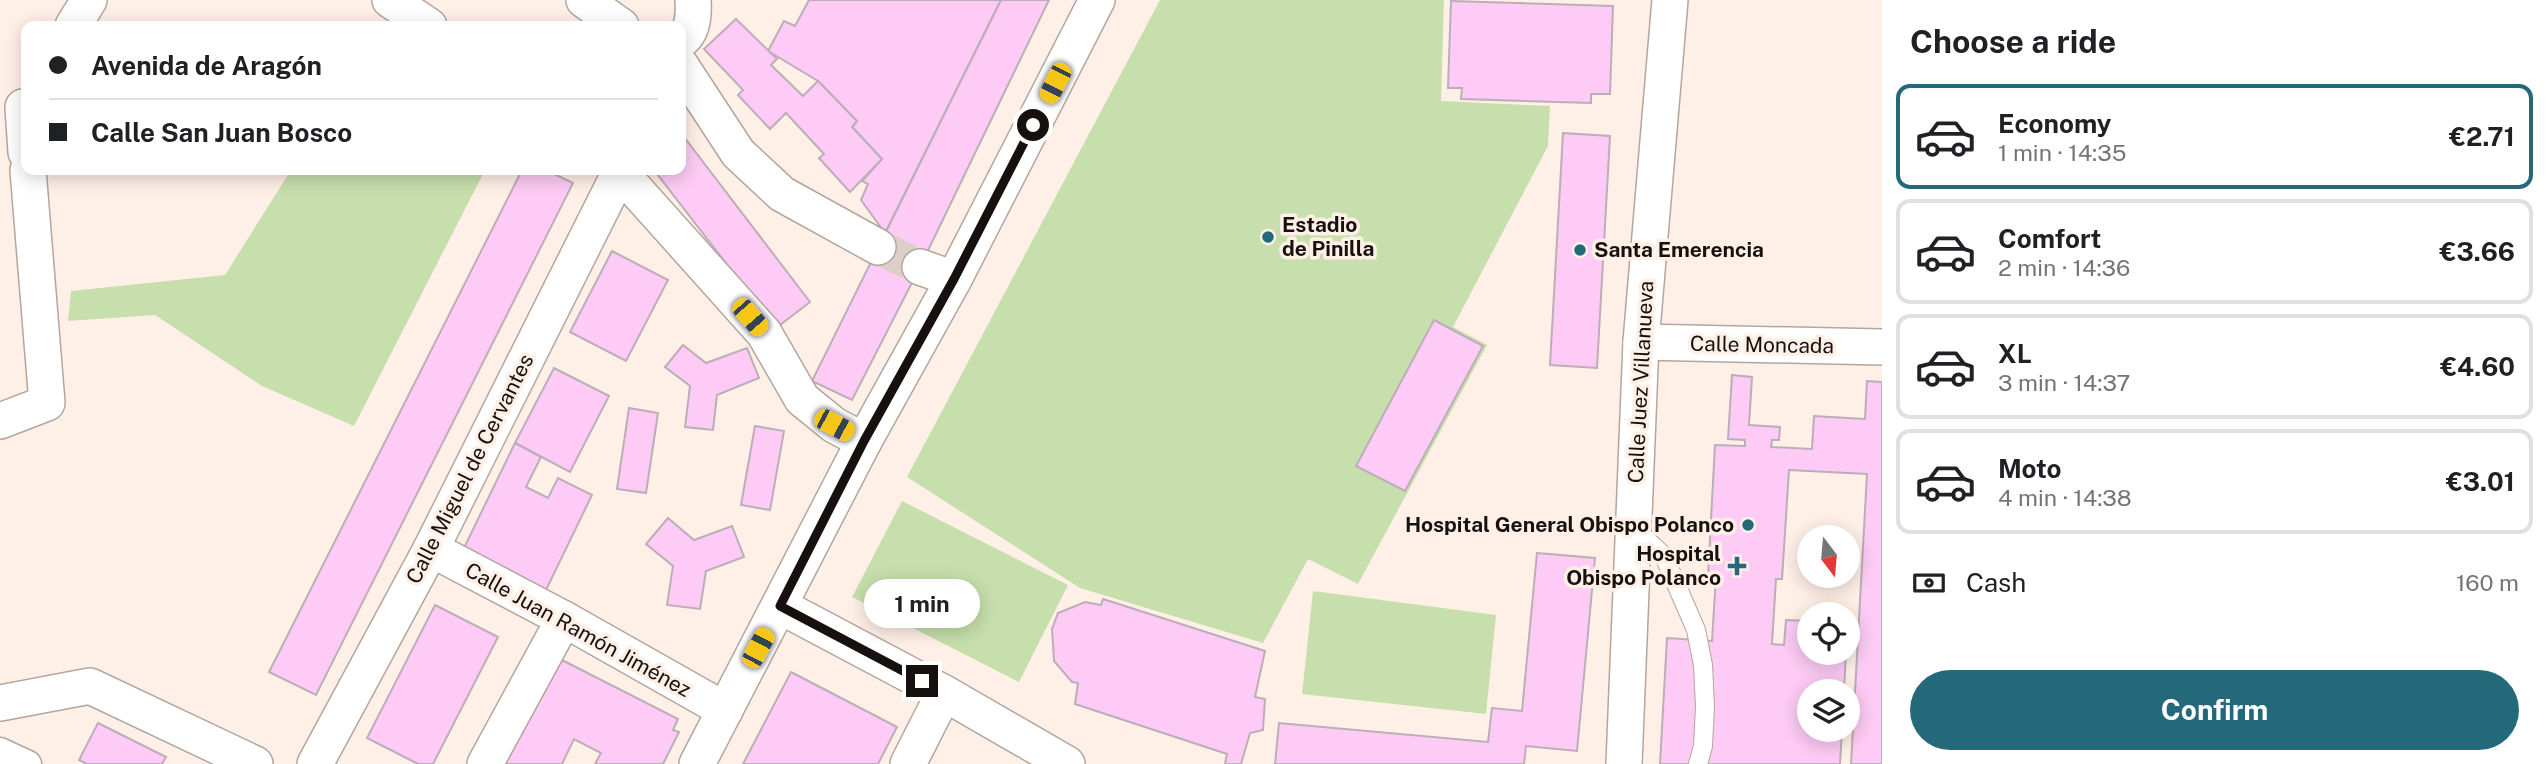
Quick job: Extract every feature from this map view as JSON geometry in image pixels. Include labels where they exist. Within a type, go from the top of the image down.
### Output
[{"type":"street","points":[[76,21],[89,0]]},
{"type":"street","points":[[390,0],[422,21]]},
{"type":"street","points":[[584,0],[614,21]]},
{"type":"street","points":[[686,37],[694,13],[693,0]]},
{"type":"street","points":[[697,764],[864,441],[954,279],[1097,0]]},
{"type":"street","name":"Calle Juez Villanueva","points":[[1624,764],[1641,342],[1670,0]]},
{"type":"street","points":[[686,74],[738,153],[782,194],[878,247]]},
{"type":"street","points":[[16,108],[21,130]]},
{"type":"street","points":[[0,421],[47,403],[28,175]]},
{"type":"street","name":"Calle Miguel de Cervantes","points":[[315,764],[431,549],[617,175]]},
{"type":"street","points":[[623,175],[764,333],[802,399],[834,425],[864,441]]},
{"type":"street","points":[[920,267],[954,279]]},
{"type":"street","name":"Calle Moncada","points":[[1641,342],[1882,348]]},
{"type":"street","name":"Calle Juan Ramón Jiménez","points":[[431,549],[725,710]]},
{"type":"street","points":[[780,606],[943,693],[1067,764]]},
{"type":"street","points":[[485,764],[564,620]]},
{"type":"street","points":[[0,703],[90,686],[255,764]]},
{"type":"street","points":[[908,764],[943,693]]},
{"type":"street","points":[[0,751],[27,764]]},
{"type":"lane","points":[[1634,528],[1664,556],[1696,630],[1703,664],[1705,706],[1703,746],[1698,764]]},
{"type":"green space","name":"Estadio de Pinilla","points":[[1160,0],[1444,0],[1441,101],[1550,106],[1548,146],[1453,327],[1487,345],[1358,584],[1308,559],[1263,643],[1080,588],[907,477]]},
{"type":"green space","points":[[288,175],[482,175],[354,426],[262,386],[155,315],[68,321],[71,291],[225,275]]},
{"type":"green space","points":[[902,501],[1068,585],[1019,682],[852,597]]},
{"type":"green space","points":[[1313,591],[1496,615],[1486,714],[1302,694]]},
{"type":"building","points":[[809,0],[1001,0],[885,233],[861,200],[868,184],[862,181],[882,159],[852,127],[857,121],[818,81],[768,51],[784,21],[795,26]]},
{"type":"building","points":[[1001,0],[1049,0],[920,267],[852,400],[812,381]]},
{"type":"building","points":[[1451,1],[1613,6],[1610,94],[1591,94],[1591,103],[1461,99],[1462,88],[1448,88]]},
{"type":"building","points":[[736,19],[777,59],[771,65],[803,96],[818,81],[857,121],[852,127],[882,159],[850,192],[819,158],[824,154],[786,113],[770,129],[738,95],[743,90],[704,49]]},
{"type":"building","name":"Santa Emerencia","points":[[1563,133],[1610,136],[1597,368],[1550,365]]},
{"type":"building","points":[[686,140],[810,302],[776,328],[658,175],[686,175]]},
{"type":"building","points":[[519,175],[556,175],[573,183],[316,695],[269,672]]},
{"type":"building","points":[[612,251],[668,280],[626,361],[570,332]]},
{"type":"building","points":[[1434,320],[1483,346],[1405,491],[1356,466]]},
{"type":"building","points":[[683,345],[706,363],[747,348],[759,378],[717,395],[713,430],[685,427],[690,386],[665,367]]},
{"type":"building","points":[[554,368],[609,396],[570,472],[515,443]]},
{"type":"building","name":"Hospital General Obispo Polanco","points":[[1732,375],[1752,377],[1749,425],[1780,427],[1779,440],[1772,440],[1771,447],[1812,449],[1814,416],[1865,419],[1867,381],[1882,382],[1882,764],[1851,764],[1852,742],[1860,742],[1860,679],[1856,679],[1856,665],[1860,665],[1860,602],[1867,474],[1789,470],[1782,579],[1776,579],[1772,644],[1784,645],[1786,620],[1797,620],[1797,665],[1845,665],[1845,679],[1797,679],[1797,742],[1841,742],[1840,764],[1660,764],[1667,638],[1712,641],[1716,576],[1708,575],[1715,445],[1745,446],[1745,440],[1728,439]]},
{"type":"building","points":[[629,408],[658,413],[646,493],[617,489]]},
{"type":"building","points":[[755,426],[784,431],[770,510],[741,505]]},
{"type":"building","points":[[515,443],[541,457],[526,487],[548,498],[558,478],[592,495],[546,590],[463,550]]},
{"type":"building","points":[[668,518],[694,540],[732,526],[744,557],[706,571],[700,609],[667,605],[673,566],[646,544]]},
{"type":"building","points":[[1537,553],[1595,558],[1577,751],[1526,746],[1524,764],[1275,764],[1279,723],[1488,742],[1492,708],[1522,711]]},
{"type":"building","points":[[1103,599],[1265,651],[1255,697],[1265,699],[1263,730],[1250,733],[1241,764],[1225,764],[1227,754],[1075,704],[1078,683],[1072,682],[1054,661],[1052,629],[1058,613],[1085,602],[1101,605]]},
{"type":"building","points":[[435,605],[498,637],[433,764],[418,764],[367,738]]},
{"type":"building","points":[[558,658],[678,719],[673,730],[679,732],[663,764],[595,764],[601,753],[574,739],[562,764],[501,764]]},
{"type":"building","points":[[791,672],[897,727],[878,764],[743,764]]},
{"type":"building","points":[[98,723],[166,757],[162,764],[87,764],[79,760]]},
{"type":"tunnel","points":[[878,247],[920,267]]},
{"type":"place","name":"Estadio de Pinilla","points":[[1268,237]]},
{"type":"place","name":"Santa Emerencia","points":[[1580,250]]},
{"type":"place","name":"Hospital General Obispo Polanco","points":[[1748,525]]},
{"type":"place","name":"Hospital Obispo Polanco","points":[[1737,566]]},
{"type":"route","points":[[922,681],[780,606],[864,441],[954,279],[1033,125]]}]
